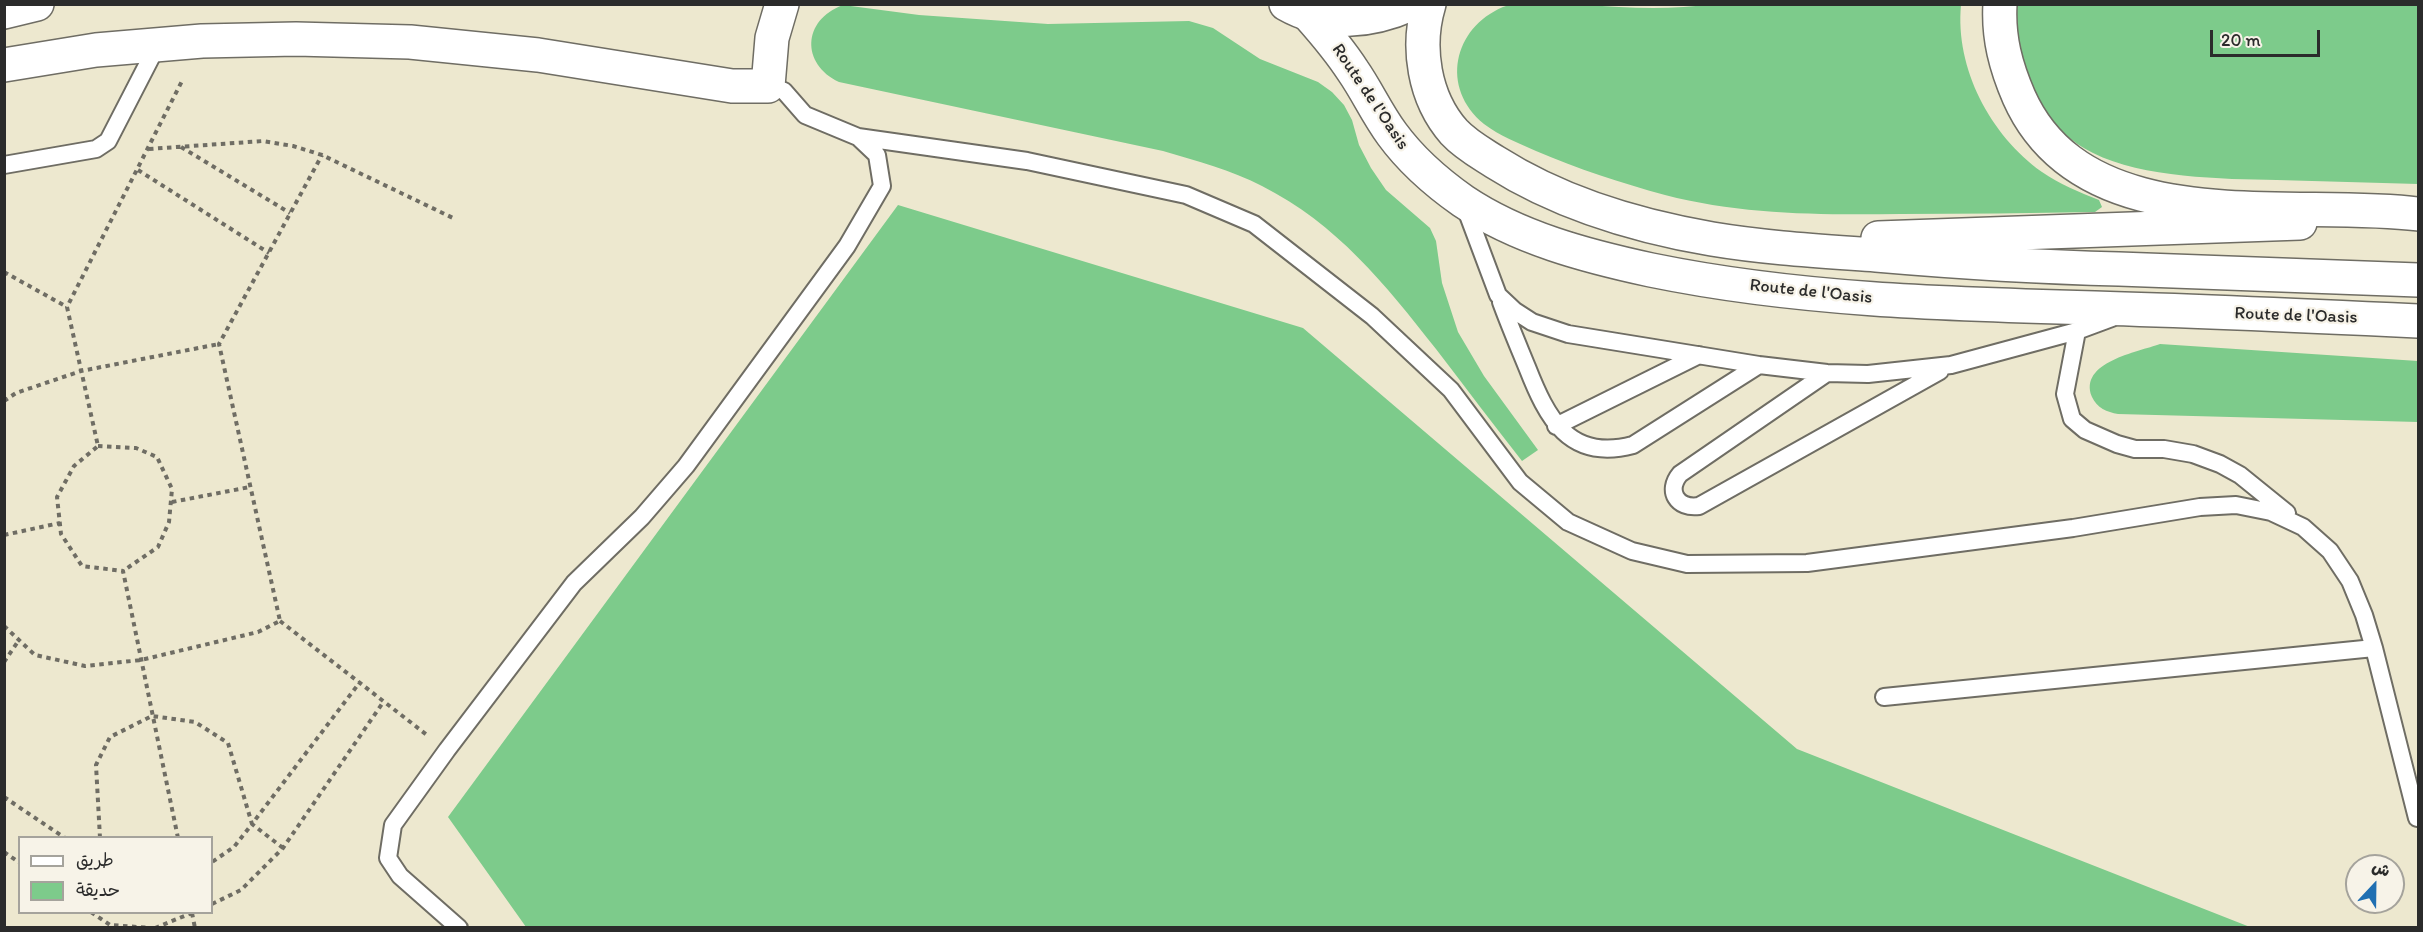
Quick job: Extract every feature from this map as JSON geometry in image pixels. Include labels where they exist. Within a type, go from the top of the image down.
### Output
[{"type":"main road","points":[[4,12],[37,4]]},
{"type":"main road","points":[[4,65],[96,50],[202,41],[296,39],[410,42],[538,55],[732,86],[768,86],[772,39],[782,4]]},
{"type":"main road","points":[[1297,9],[1335,20],[1362,20],[1388,14],[1411,4]]},
{"type":"main road","points":[[1429,4],[1423,30],[1425,73],[1441,114],[1454,131],[1470,146],[1507,170],[1546,190],[1629,221],[1715,239],[1800,249],[1979,264],[2418,280]]},
{"type":"main road","points":[[2000,4],[2001,49],[2027,115],[2049,143],[2070,161],[2102,181],[2133,192],[2171,200],[2240,208],[2341,209],[2418,216]]},
{"type":"main road","name":"Route de l'Oasis","points":[[1297,9],[1353,70],[1390,132],[1411,158],[1463,201],[1510,226],[1568,249],[1608,261],[1689,278],[1783,291],[1877,300],[2418,321]]},
{"type":"main road","points":[[1800,249],[1854,240],[1908,236],[2418,216]]},
{"type":"lane","points":[[4,165],[96,149],[108,141],[158,44]]},
{"type":"lane","points":[[768,86],[784,91],[805,115],[858,137],[1027,161],[1186,195],[1254,224],[1372,316],[1451,390],[1520,482],[1568,522],[1632,551],[1687,564],[1808,563],[2073,528],[2200,507],[2236,505],[2271,512],[2303,527]]},
{"type":"lane","points":[[459,927],[400,876],[388,858],[393,825],[574,583],[642,517],[686,466],[847,246],[882,186],[877,154],[858,137]]},
{"type":"lane","points":[[1463,201],[1535,388],[1556,426],[1582,445],[1616,450],[1632,446],[1759,365]]},
{"type":"lane","points":[[1498,295],[1515,311],[1532,322],[1569,334],[1759,365],[1827,373],[1868,374],[1951,365],[2077,331],[2135,309]]},
{"type":"lane","points":[[2077,331],[2065,394],[2072,419],[2085,430],[2117,444],[2135,449],[2164,449],[2193,454],[2220,464],[2240,475],[2330,551],[2350,581],[2364,615],[2417,818]]},
{"type":"lane","points":[[1556,426],[1699,355]]},
{"type":"lane","points":[[1827,373],[1680,474],[1674,481],[1673,490],[1682,505],[1699,506],[1951,365]]},
{"type":"lane","points":[[1884,697],[2374,648]]},
{"type":"path","points":[[98,446],[67,308],[202,41]]},
{"type":"path","points":[[148,149],[263,141],[293,146],[322,155],[453,218]]},
{"type":"path","points":[[180,147],[290,213]]},
{"type":"path","points":[[322,155],[219,344],[280,621],[447,750]]},
{"type":"path","points":[[138,170],[269,253]]},
{"type":"path","points":[[4,272],[67,308]]},
{"type":"path","points":[[4,401],[16,393],[81,371],[219,344]]},
{"type":"path","points":[[98,446],[136,448],[157,457],[172,489],[170,522],[158,547],[123,571],[82,566],[61,534],[57,497],[74,466],[98,446]]},
{"type":"path","points":[[172,502],[250,487]]},
{"type":"path","points":[[4,535],[60,523]]},
{"type":"path","points":[[123,571],[178,836]]},
{"type":"path","points":[[4,626],[35,655],[85,666],[141,660],[258,632],[280,621]]},
{"type":"path","points":[[4,662],[19,640]]},
{"type":"path","points":[[213,861],[234,847],[360,682]]},
{"type":"path","points":[[213,904],[241,890],[283,848],[384,701]]},
{"type":"path","points":[[100,836],[96,765],[110,737],[152,716],[195,722],[228,744],[252,824],[283,848]]},
{"type":"path","points":[[4,797],[63,836]]},
{"type":"path","points":[[4,852],[18,862]]},
{"type":"path","points":[[94,914],[110,925],[153,927],[190,914]]},
{"type":"green space","points":[[1520,4],[1650,8],[1714,4],[1961,5],[1961,29],[1970,76],[1992,120],[2023,157],[2062,184],[2099,200],[2102,207],[2095,212],[1841,214],[1723,207],[1632,186],[1568,164],[1503,136],[1484,124],[1470,109],[1461,93],[1457,77],[1458,60],[1463,44],[1473,29],[1486,17],[1503,7]]},
{"type":"green space","points":[[843,5],[919,15],[1048,24],[1189,21],[1213,28],[1260,59],[1318,82],[1344,105],[1352,120],[1359,145],[1386,190],[1430,228],[1436,241],[1442,283],[1458,332],[1484,376],[1538,450],[1522,461],[1398,301],[1337,237],[1289,201],[1238,175],[1163,151],[839,82],[818,64],[811,42],[820,21],[829,12]]},
{"type":"green space","points":[[2016,5],[2418,5],[2418,184],[2183,176],[2135,168],[2093,153],[2072,140],[2055,124],[2047,115],[2029,84],[2019,55],[2015,25]]},
{"type":"green space","points":[[898,205],[1303,328],[1797,749],[2250,927],[526,927],[448,817]]},
{"type":"green space","points":[[2160,344],[2418,361],[2418,422],[2118,414],[2106,411],[2097,404],[2092,397],[2090,385],[2094,375],[2102,367],[2112,360]]}]
